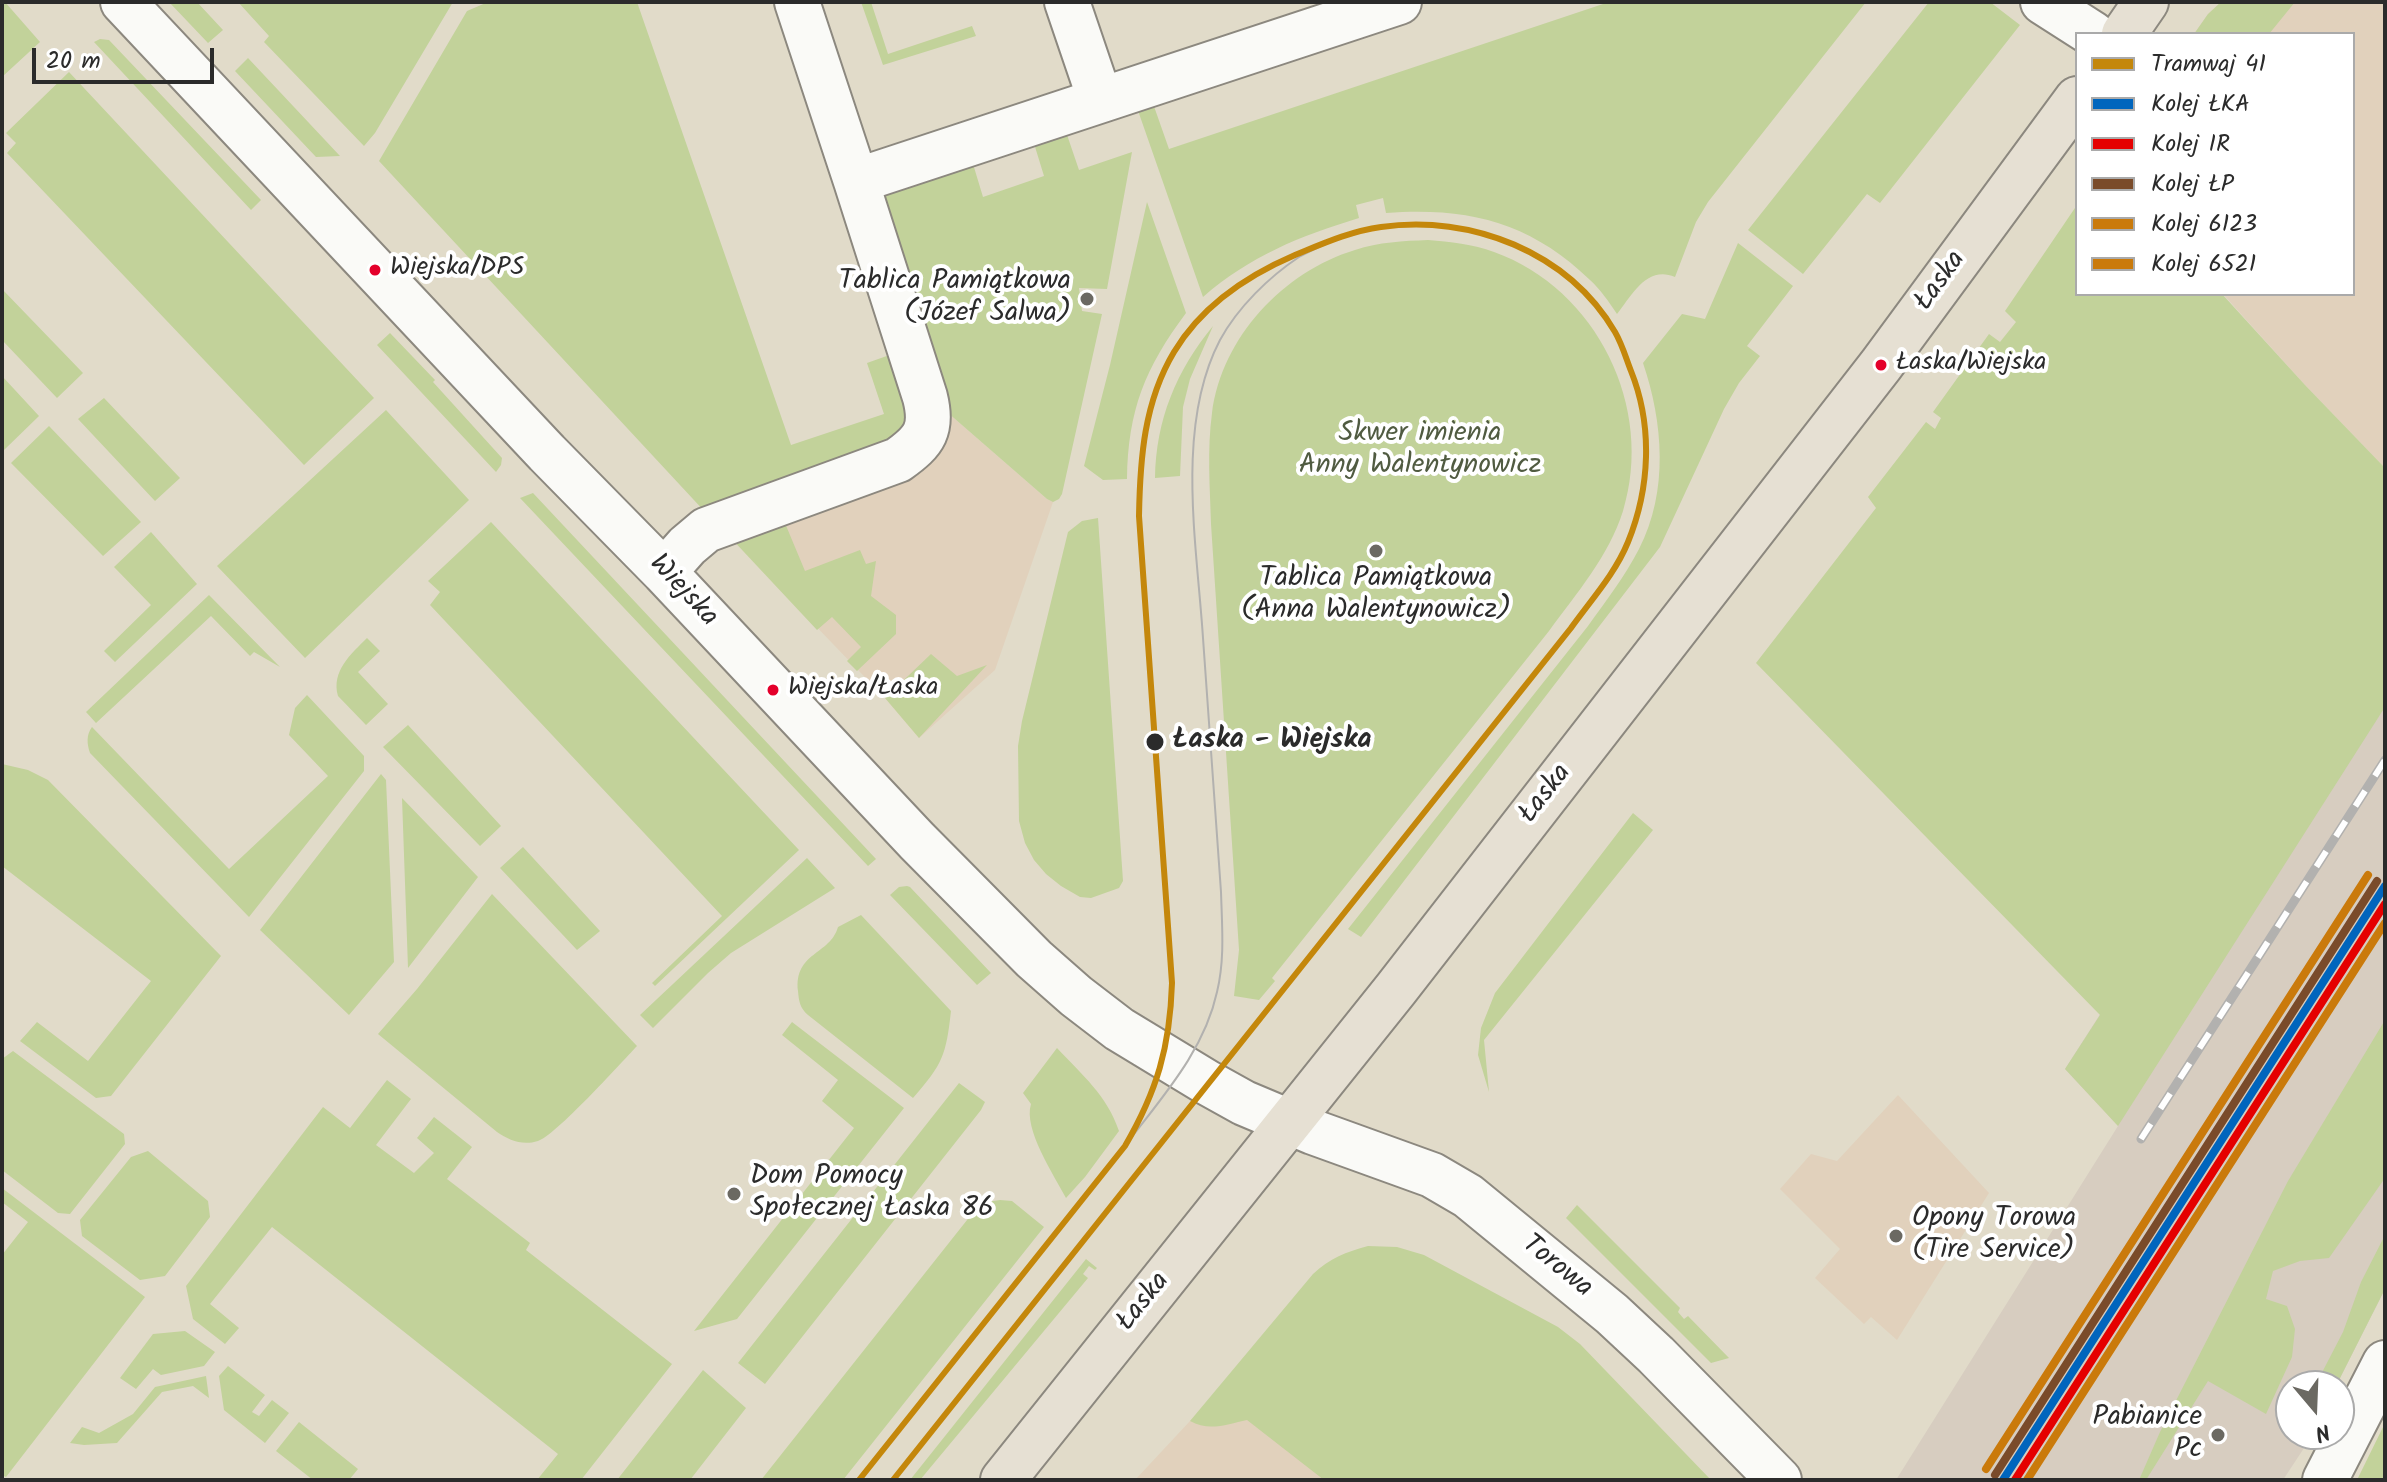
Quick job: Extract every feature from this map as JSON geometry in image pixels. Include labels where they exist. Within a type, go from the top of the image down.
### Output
[{"type":"main road","points":[[2125,32],[2146,2]]},
{"type":"main road","name":"Łaska","points":[[1003,1480],[1412,970],[1881,365],[2075,102]]},
{"type":"street","name":"Wiejska","points":[[123,2],[547,453],[664,572],[917,841],[1034,959],[1119,1029],[1244,1103],[1290,1122]]},
{"type":"street","points":[[664,572],[706,530],[898,460],[916,446],[929,423],[925,397],[797,2]]},
{"type":"street","points":[[1067,2],[1100,99]]},
{"type":"street","points":[[856,181],[1399,2]]},
{"type":"street","points":[[2043,2],[2090,32]]},
{"type":"street","name":"Torowa","points":[[1290,1122],[1432,1175],[1468,1196],[1635,1335],[1779,1480]]},
{"type":"street","points":[[2325,1480],[2385,1363]]},
{"type":"shaded area","points":[[2221,2],[2385,2],[2385,468],[2225,296],[2355,296],[2355,32],[2195,32]]},
{"type":"shaded area","points":[[947,412],[1053,502],[995,670],[919,738],[885,698],[729,536]]},
{"type":"shaded area","points":[[2385,569],[2385,1289],[2344,1370],[2275,1370],[2275,1450],[2303,1450],[2283,1480],[1896,1480],[2118,1126],[2065,1069]]},
{"type":"shaded area","points":[[1898,1095],[1989,1193],[1897,1340],[1871,1317],[1864,1324],[1815,1278],[1840,1249],[1780,1189],[1811,1154],[1837,1161]]},
{"type":"shaded area","points":[[1218,1391],[1328,1480],[1135,1480]]},
{"type":"green space","points":[[2,2],[40,42],[2,77]]},
{"type":"green space","points":[[169,2],[197,2],[223,30],[208,43]]},
{"type":"green space","points":[[238,2],[453,2],[375,133],[364,146],[264,42],[269,36]]},
{"type":"green space","points":[[488,2],[637,2],[791,445],[884,414],[867,363],[898,352],[912,395],[902,442],[706,513],[379,161],[467,11]]},
{"type":"green space","points":[[861,2],[871,2],[888,54],[972,26],[976,36],[883,65]]},
{"type":"green space","points":[[1609,2],[1866,2],[1708,202],[1696,222],[1675,277],[1665,274],[1648,278],[1617,314],[1597,287],[1567,260],[1521,232],[1471,216],[1386,213],[1383,198],[1356,205],[1359,218],[1296,240],[1257,259],[1203,297],[1135,102],[1150,95],[1169,149]]},
{"type":"green space","points":[[1929,2],[1990,2],[2020,25],[1880,203],[1867,194],[1803,274],[1748,230]]},
{"type":"green space","points":[[2221,2],[2295,2],[2271,32],[2195,32]]},
{"type":"green space","points":[[109,40],[261,200],[251,210],[94,42]]},
{"type":"green space","points":[[248,58],[340,156],[316,157],[235,71]]},
{"type":"green space","points":[[69,72],[374,398],[304,465],[7,153],[16,143],[6,133]]},
{"type":"green space","points":[[1064,126],[1079,170],[1132,152],[1107,289],[1079,288],[1082,311],[1102,314],[1062,494],[1053,502],[947,412],[879,190],[970,154],[983,197],[1044,176],[1032,137]]},
{"type":"green space","points":[[1147,202],[1186,313],[1160,352],[1142,391],[1131,432],[1127,479],[1103,480],[1084,466]]},
{"type":"green space","points":[[2075,208],[2075,296],[2224,296],[2385,468],[2385,707],[2118,1126],[2065,1069],[2100,1015],[1756,663],[1876,508],[1868,497],[1926,422],[1935,429],[1941,418],[1933,412],[1989,334],[2000,342],[2016,322],[2005,311]]},
{"type":"green space","name":"Skwer imienia Anny Walentynowicz","points":[[1428,240],[1486,249],[1530,270],[1562,294],[1589,323],[1609,357],[1623,394],[1631,432],[1631,472],[1623,511],[1601,559],[1570,603],[1272,978],[1275,981],[1259,1000],[1234,996],[1239,950],[1209,455],[1210,427],[1218,385],[1228,359],[1260,311],[1304,274],[1329,260],[1364,247]]},
{"type":"green space","points":[[1738,243],[1793,286],[1747,346],[1760,356],[1724,409],[1660,547],[1361,937],[1348,929],[1588,626],[1639,549],[1655,504],[1660,456],[1655,409],[1643,363],[1682,314],[1705,319]]},
{"type":"green space","points":[[2,289],[83,373],[57,398],[2,340]]},
{"type":"green space","points":[[1213,326],[1190,379],[1183,407],[1180,476],[1155,478],[1159,436],[1170,397],[1188,361]]},
{"type":"green space","points":[[390,333],[502,458],[496,472],[377,345]]},
{"type":"green space","points":[[2,376],[39,416],[2,452]]},
{"type":"green space","points":[[104,398],[180,478],[155,501],[78,419]]},
{"type":"green space","points":[[386,410],[469,500],[305,658],[217,566]]},
{"type":"green space","points":[[49,426],[141,522],[103,556],[11,463]]},
{"type":"green space","points":[[533,493],[876,859],[868,866],[520,498]]},
{"type":"green space","points":[[782,516],[805,571],[860,550],[866,564],[876,561],[871,596],[896,615],[896,634],[857,671],[847,661],[861,647],[832,617],[817,630],[729,536]]},
{"type":"green space","points":[[1098,518],[1123,881],[1119,888],[1091,898],[1080,897],[1046,874],[1025,843],[1019,821],[1018,746],[1068,532],[1082,521]]},
{"type":"green space","points":[[491,522],[799,850],[655,986],[652,983],[722,916],[430,605],[440,592],[428,581]]},
{"type":"green space","points":[[151,532],[197,584],[115,662],[104,651],[151,605],[114,567]]},
{"type":"green space","points":[[209,595],[280,667],[254,652],[250,656],[211,616],[96,723],[86,712]]},
{"type":"green space","points":[[367,638],[380,651],[358,672],[388,704],[366,725],[338,696],[337,679],[344,664]]},
{"type":"green space","points":[[931,654],[957,676],[987,665],[919,738],[885,698]]},
{"type":"green space","points":[[307,695],[364,756],[364,771],[249,917],[90,753],[89,733],[92,727],[229,869],[328,776],[289,735],[295,708]]},
{"type":"green space","points":[[408,725],[501,826],[480,846],[383,747]]},
{"type":"green space","points":[[2,764],[28,770],[48,780],[221,956],[111,1096],[96,1098],[20,1041],[37,1022],[88,1061],[151,981],[2,866]]},
{"type":"green space","points":[[381,774],[386,780],[394,962],[349,1015],[260,930]]},
{"type":"green space","points":[[402,798],[478,877],[408,968]]},
{"type":"green space","points":[[1633,813],[1653,830],[1484,1040],[1489,1092],[1478,1055],[1481,1028],[1495,993]]},
{"type":"green space","points":[[523,847],[600,931],[577,950],[500,868]]},
{"type":"green space","points":[[807,858],[835,888],[731,953],[653,1028],[640,1015]]},
{"type":"green space","points":[[907,886],[991,973],[977,985],[890,895],[899,887]]},
{"type":"green space","points":[[492,894],[637,1046],[558,1127],[538,1141],[527,1143],[497,1132],[378,1034]]},
{"type":"green space","points":[[861,915],[951,1011],[941,1058],[913,1098],[808,1015],[799,1002],[798,978],[801,968],[828,943],[838,927]]},
{"type":"green space","points":[[2385,1020],[2385,1178],[2329,1258],[2300,1261],[2273,1271],[2266,1299],[2287,1306],[2295,1329],[2292,1357],[2286,1370],[2275,1370],[2275,1394],[2266,1414],[2208,1381],[2146,1480],[2139,1480],[2160,1432],[2288,1181]]},
{"type":"green space","points":[[792,1022],[904,1108],[737,1319],[694,1331],[854,1128],[822,1101],[838,1080],[782,1035]]},
{"type":"green space","points":[[1057,1048],[1101,1096],[1119,1131],[1066,1198],[1035,1139],[1031,1126],[1031,1104],[1023,1093]]},
{"type":"green space","points":[[13,1051],[124,1134],[125,1144],[70,1214],[58,1213],[2,1170],[2,1059]]},
{"type":"green space","points":[[387,1080],[411,1099],[376,1145],[414,1173],[434,1153],[417,1138],[434,1117],[472,1147],[447,1179],[530,1243],[526,1250],[672,1364],[581,1480],[537,1480],[558,1454],[272,1227],[210,1304],[239,1328],[225,1344],[193,1319],[186,1286],[323,1107],[350,1128]]},
{"type":"green space","points":[[959,1083],[985,1102],[981,1110],[765,1384],[738,1363]]},
{"type":"green space","points":[[148,1151],[208,1201],[210,1217],[165,1276],[140,1280],[82,1236],[80,1220],[131,1157]]},
{"type":"green space","points":[[2,1188],[145,1297],[6,1477],[2,1475],[2,1255],[28,1222],[2,1202]]},
{"type":"green space","points":[[1012,1201],[1044,1227],[843,1480],[761,1480],[971,1215],[987,1202]]},
{"type":"green space","points":[[1577,1205],[1680,1308],[1678,1312],[1684,1319],[1688,1316],[1729,1358],[1711,1363],[1566,1218]]},
{"type":"green space","points":[[2385,1235],[2385,1289],[2344,1370],[2323,1370],[2343,1332],[2361,1282]]},
{"type":"green space","points":[[1368,1246],[1397,1247],[1424,1255],[1558,1327],[1580,1344],[1711,1480],[1324,1480],[1247,1420],[1211,1427],[1190,1421],[1313,1274],[1339,1256]]},
{"type":"green space","points":[[1086,1259],[1097,1268],[1095,1270],[1089,1266],[1083,1274],[1088,1278],[920,1480],[910,1480]]},
{"type":"green space","points":[[185,1331],[215,1352],[204,1366],[161,1375],[153,1369],[136,1389],[120,1378],[153,1334]]},
{"type":"green space","points":[[228,1366],[265,1395],[252,1412],[259,1416],[272,1400],[289,1413],[265,1443],[224,1410],[219,1376]]},
{"type":"green space","points":[[703,1370],[746,1408],[690,1480],[617,1480]]},
{"type":"green space","points":[[206,1376],[209,1398],[193,1386],[162,1392],[117,1443],[70,1443],[82,1427],[99,1433],[133,1414],[155,1387]]},
{"type":"green space","points":[[299,1422],[358,1469],[349,1480],[313,1480],[276,1451]]},
{"type":"green space","points":[[2385,1423],[2385,1480],[2357,1480]]},
{"type":"tram line","name":"41","points":[[859,1480],[1125,1146],[1146,1106],[1160,1068],[1172,983],[1139,516],[1143,452],[1150,411],[1174,352],[1197,321],[1242,283],[1295,255],[1370,229],[1415,224],[1449,227],[1482,233],[1544,260],[1571,280],[1595,304],[1617,337],[1638,392],[1646,435],[1644,479],[1641,500],[1623,554],[1571,628],[893,1480]]},
{"type":"tram line","points":[[1125,1146],[1192,1054],[1211,1014],[1221,967],[1221,892],[1192,486],[1193,448],[1206,374],[1227,328],[1255,294],[1299,257],[1343,236]]},
{"type":"railway","points":[[2141,1139],[2385,760]]},
{"type":"rail line","name":"6521","points":[[1986,1469],[2368,875]]},
{"type":"rail line","name":"ŁP","points":[[1995,1475],[2377,881]]},
{"type":"rail line","name":"ŁKA","points":[[2003,1480],[2385,886]]},
{"type":"rail line","name":"IR","points":[[2015,1480],[2385,904]]},
{"type":"rail line","name":"6123","points":[[2027,1480],[2385,923]]},
{"type":"place","name":"Wiejska/DPS","points":[[375,270]]},
{"type":"place","name":"Tablica Pamiątkowa (Józef Salwa)","points":[[1087,299]]},
{"type":"place","name":"Łaska/Wiejska","points":[[1881,365]]},
{"type":"place","name":"Tablica Pamiątkowa (Anna Walentynowicz)","points":[[1376,551]]},
{"type":"place","name":"Wiejska/Łaska","points":[[773,690]]},
{"type":"place","name":"Łaska - Wiejska","points":[[1155,742]]},
{"type":"place","name":"Dom Pomocy Społecznej Łaska 86","points":[[734,1194]]},
{"type":"place","name":"Opony Torowa (Tire Service)","points":[[1896,1236]]},
{"type":"place","name":"Pabianice Pc","points":[[2218,1435]]}]
